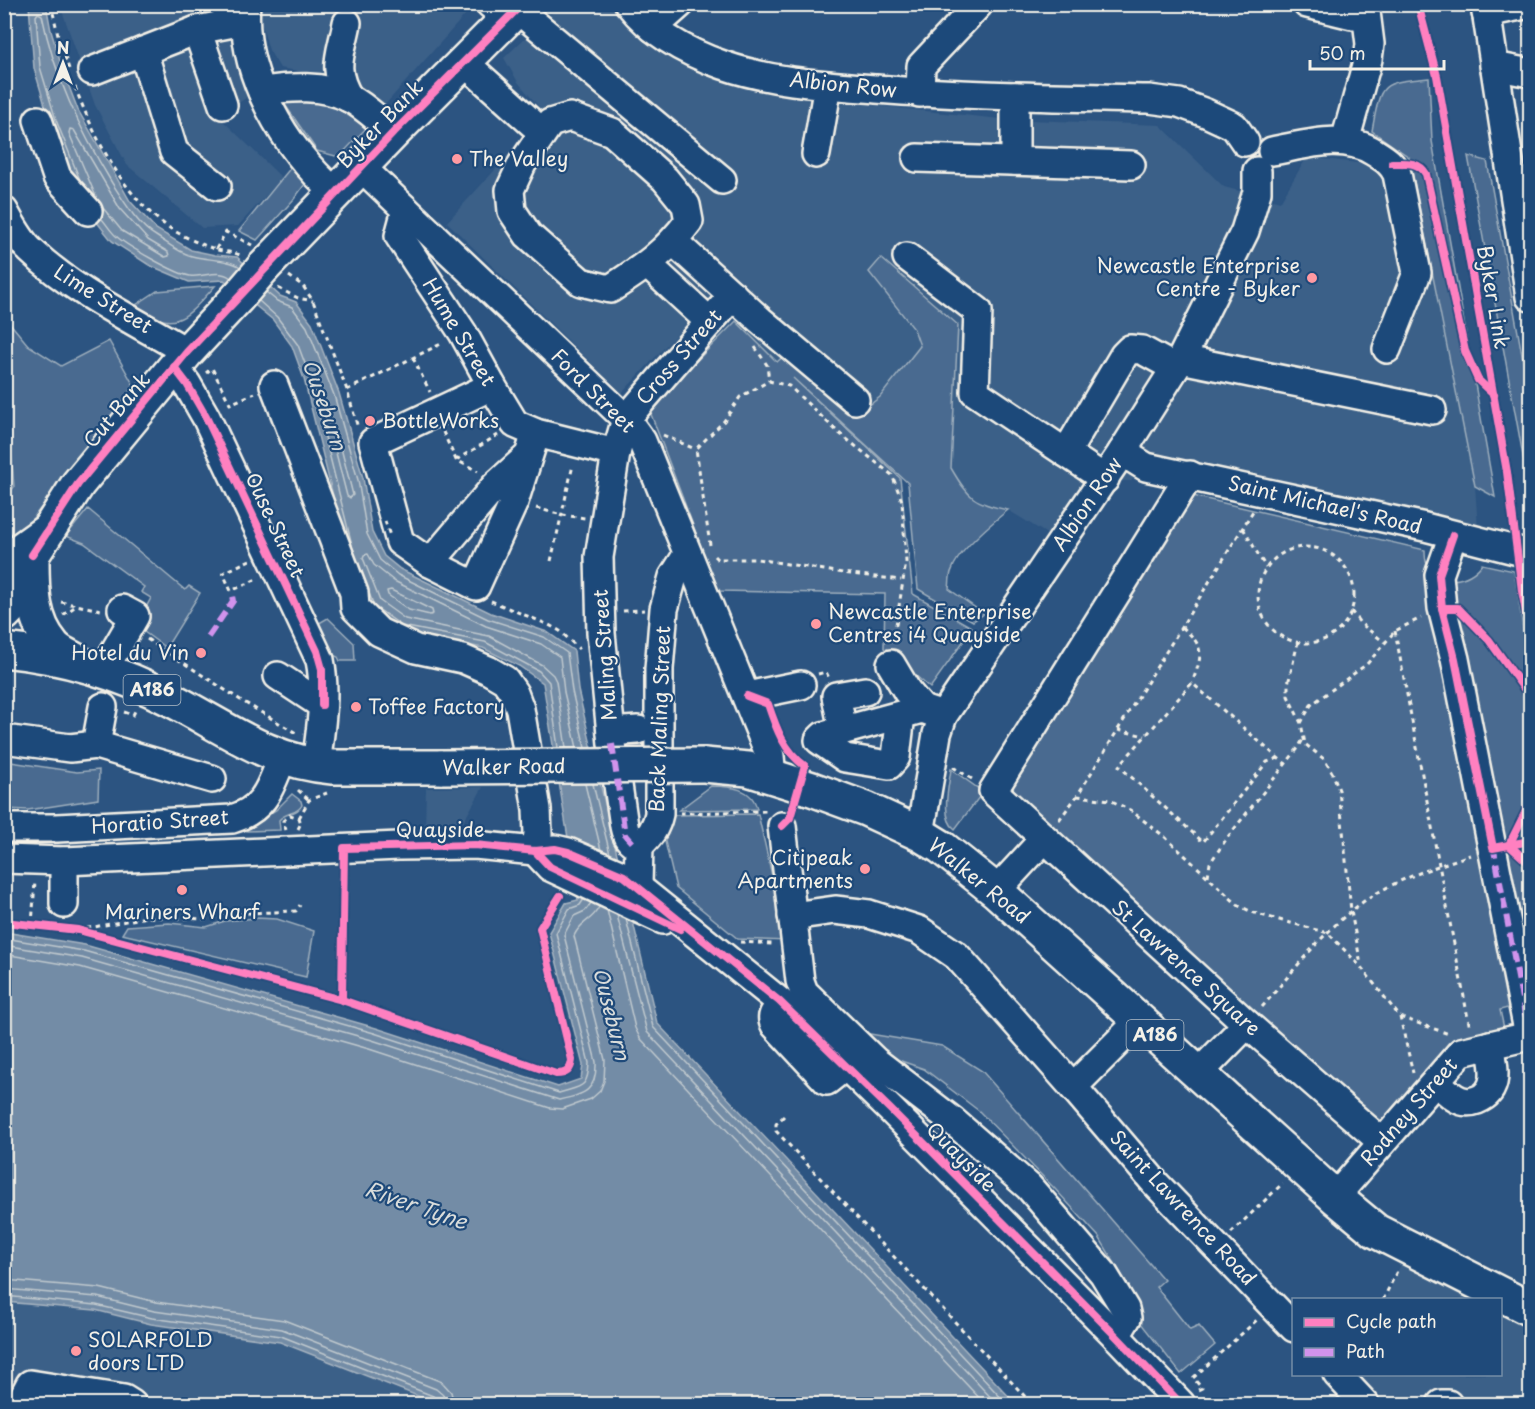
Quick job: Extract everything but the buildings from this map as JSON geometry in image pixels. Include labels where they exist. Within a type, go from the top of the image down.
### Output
[{"type":"main road","name":"Byker Bank","points":[[239,296],[393,132],[464,62],[509,9]]},
{"type":"main road","name":"Cut Bank","points":[[17,630],[18,556],[49,526],[78,483],[181,359],[239,296]]},
{"type":"main road","name":"A186","points":[[17,630],[93,667],[169,698],[276,756]]},
{"type":"main road","name":"Walker Road","points":[[276,756],[307,778],[442,767],[704,765],[740,768],[866,809],[920,834],[949,853],[996,891],[1300,1166],[1376,1231],[1530,1309]]},
{"type":"street","name":"Albion Row","points":[[629,4],[643,21],[679,46],[723,65],[766,76],[828,86],[920,93],[1149,99],[1179,103],[1234,126],[1245,142],[1240,150],[1240,160],[1247,168],[1264,161]]},
{"type":"street","points":[[653,28],[680,4]]},
{"type":"street","points":[[1307,4],[1352,15],[1365,10],[1370,44],[1368,59],[1346,141]]},
{"type":"street","points":[[1530,4],[1485,8],[1526,234],[1530,297]]},
{"type":"street","points":[[920,93],[921,66],[970,8]]},
{"type":"street","points":[[509,9],[722,180]]},
{"type":"street","points":[[78,73],[245,13],[247,42],[262,91],[275,120],[321,180],[336,194]]},
{"type":"street","points":[[347,23],[338,70],[341,84],[349,98]]},
{"type":"street","points":[[197,30],[223,105]]},
{"type":"street","points":[[143,51],[174,152],[217,186]]},
{"type":"street","points":[[464,62],[533,124]]},
{"type":"street","points":[[1494,66],[1530,73]]},
{"type":"street","points":[[816,154],[828,86]]},
{"type":"street","points":[[262,91],[303,87],[328,91],[349,98],[393,132]]},
{"type":"street","points":[[1015,96],[1015,161]]},
{"type":"street","points":[[570,117],[612,132],[665,180],[687,205],[689,221],[674,242],[648,265],[610,289],[580,282],[528,235],[512,211],[510,190],[522,164],[550,123],[570,117]]},
{"type":"street","points":[[38,120],[57,177],[88,211]]},
{"type":"street","points":[[1264,161],[1328,141],[1346,141],[1359,144],[1392,163],[1398,174],[1417,273],[1387,350]]},
{"type":"street","points":[[917,158],[1131,165]]},
{"type":"street","name":"Albion Row","points":[[920,834],[938,734],[922,714],[1104,479],[1178,364],[1245,231],[1264,161]]},
{"type":"street","name":"Ford Street","points":[[362,167],[626,418],[642,441],[747,696],[770,756],[772,777]]},
{"type":"street","name":"Hume Street","points":[[406,210],[399,236],[464,333],[492,386],[526,438]]},
{"type":"street","name":"Lime Street","points":[[4,211],[17,234],[30,249],[65,279],[181,359]]},
{"type":"street","points":[[674,242],[788,344],[855,400]]},
{"type":"street","points":[[907,257],[978,311],[975,392],[1104,479]]},
{"type":"street","points":[[648,265],[704,316]]},
{"type":"street","name":"Cross Street","points":[[626,418],[704,316],[728,290]]},
{"type":"street","points":[[1066,453],[1124,355],[1130,349],[1142,350],[1178,364],[1432,410]]},
{"type":"street","name":"Ouse Street","points":[[181,359],[187,384],[206,417],[320,660],[323,680],[322,705],[307,778]]},
{"type":"street","points":[[492,386],[367,439],[400,542],[430,563],[476,586],[514,502],[526,438]]},
{"type":"street","points":[[267,388],[354,593],[355,608],[379,632],[416,649],[463,659],[488,670],[505,680],[514,693],[520,709],[537,809],[536,851]]},
{"type":"street","name":"Maling Street","points":[[626,418],[616,453],[599,557],[601,633],[612,738],[625,835],[636,844],[631,888]]},
{"type":"street","points":[[526,438],[578,443],[616,453]]},
{"type":"street","points":[[430,563],[496,485],[526,438]]},
{"type":"street","name":"Saint Michael's Road","points":[[1122,452],[1146,467],[1190,475],[1530,554]]},
{"type":"street","name":"St Lawrence Square","points":[[1190,475],[993,791],[1247,1024],[1382,1142]]},
{"type":"street","points":[[1427,1091],[1468,1102],[1480,1099],[1489,1091],[1495,1074],[1475,1049],[1529,1036],[1455,659],[1442,608],[1439,575],[1463,537]]},
{"type":"street","name":"Back Maling Street","points":[[636,844],[648,838],[656,826],[659,814],[659,669],[664,609],[673,577],[687,555]]},
{"type":"street","points":[[93,667],[135,615],[122,609]]},
{"type":"street","points":[[891,664],[922,714]]},
{"type":"street","points":[[278,676],[322,705]]},
{"type":"street","points":[[747,696],[801,682]]},
{"type":"street","points":[[843,730],[836,696],[865,692]]},
{"type":"street","points":[[96,745],[104,706]]},
{"type":"street","points":[[922,714],[896,757],[888,765],[845,758],[819,740],[823,736],[843,730],[922,714]]},
{"type":"street","points":[[612,738],[638,730]]},
{"type":"street","points":[[4,739],[70,747],[96,745],[212,779]]},
{"type":"street","name":"Horatio Street","points":[[4,828],[57,828],[232,819],[247,814],[257,807],[267,794],[276,756]]},
{"type":"street","points":[[776,818],[800,981],[804,992],[875,1061],[953,1121],[1029,1187],[1103,1272],[1125,1309],[1127,1318],[1116,1336]]},
{"type":"street","points":[[996,891],[1044,839]]},
{"type":"street","name":"Quayside","points":[[5,861],[64,861],[399,846],[475,845],[536,851],[555,849],[570,865],[631,888],[707,943],[782,1004],[1116,1336],[1185,1393]]},
{"type":"street","points":[[64,861],[65,916]]},
{"type":"street","name":"Saint Lawrence Road","points":[[792,916],[835,910],[869,915],[919,930],[957,956],[1156,1184],[1292,1327]]},
{"type":"street","points":[[1073,1087],[1139,1021]]},
{"type":"street","points":[[1198,1073],[1247,1024]]},
{"type":"street","name":"Rodney Street","points":[[1335,1197],[1427,1091],[1475,1049]]},
{"type":"street","points":[[1339,1376],[1365,1404]]},
{"type":"street","points":[[13,1400],[30,1384],[124,1399],[132,1404]]},
{"type":"street","points":[[13,1400],[48,1404]]},
{"type":"street","points":[[1441,1404],[1448,1404]]},
{"type":"path","points":[[51,4],[59,39],[78,73],[84,111],[123,180],[148,212],[178,233],[216,249],[239,254],[303,286],[313,301],[367,439]]},
{"type":"path","points":[[216,249],[226,232],[298,298],[313,301]]},
{"type":"path","points":[[347,390],[464,333]]},
{"type":"path","points":[[891,664],[906,562],[902,501],[892,475],[839,433],[789,386],[769,381],[740,397],[723,421],[696,449],[711,553],[717,559],[758,559],[902,580]]},
{"type":"path","points":[[221,384],[230,404],[267,388]]},
{"type":"path","points":[[456,460],[526,438]]},
{"type":"path","points":[[551,561],[578,443]]},
{"type":"path","points":[[1044,839],[1077,796],[1265,492]]},
{"type":"path","points":[[382,510],[390,536]]},
{"type":"path","points":[[1243,528],[1266,568]]},
{"type":"path","points":[[1309,547],[1332,554],[1348,570],[1353,584],[1351,611],[1346,622],[1327,638],[1314,642],[1298,642],[1280,635],[1268,624],[1261,610],[1259,588],[1266,568],[1283,553],[1294,548],[1309,547]]},
{"type":"path","points":[[273,561],[231,591],[223,573],[273,561]]},
{"type":"path","points":[[1301,723],[1311,705],[1367,664],[1395,631],[1442,608]]},
{"type":"path","points":[[615,612],[664,609]]},
{"type":"path","points":[[1351,611],[1360,623],[1384,642]]},
{"type":"path","points":[[1182,627],[1200,645],[1201,660],[1192,682],[1119,766],[1203,842],[1267,762],[1278,758]]},
{"type":"path","points":[[1395,631],[1437,866],[1475,1049]]},
{"type":"path","points":[[1298,642],[1288,684],[1288,696],[1301,723],[1305,744],[1324,759],[1340,790],[1351,911],[1361,967]]},
{"type":"path","points":[[1192,682],[1286,764]]},
{"type":"path","points":[[1118,730],[1145,736]]},
{"type":"path","points":[[1208,876],[1210,864],[1227,838],[1303,739]]},
{"type":"path","points":[[307,778],[309,800]]},
{"type":"path","points":[[1077,796],[1110,800],[1130,810],[1165,837],[1239,906],[1257,914],[1328,933],[1361,967],[1400,1017],[1427,1091]]},
{"type":"path","points":[[290,832],[284,826],[284,821],[290,814],[299,818],[301,823],[300,828],[296,831]]},
{"type":"path","points":[[659,814],[776,818]]},
{"type":"path","points":[[1247,1024],[1328,933],[1351,911],[1392,885],[1437,866],[1493,848]]},
{"type":"path","points":[[32,925],[36,861]]},
{"type":"path","points":[[78,930],[147,917],[205,919],[250,913],[289,913],[296,911],[300,905]]},
{"type":"path","points":[[65,916],[78,930],[100,936]]},
{"type":"path","points":[[23,924],[43,926]]},
{"type":"path","points":[[739,942],[795,946]]},
{"type":"path","points":[[1400,1017],[1454,1035],[1475,1049]]},
{"type":"path","points":[[793,1109],[782,1116],[776,1124],[776,1131],[1032,1404]]},
{"type":"path","points":[[1217,1247],[1300,1166]]},
{"type":"path","points":[[1384,1298],[1391,1284]]},
{"type":"path","points":[[1185,1393],[1202,1388],[1193,1377],[1273,1306]]},
{"type":"shaded area","points":[[258,4],[471,4],[473,6],[383,107],[346,79],[280,68],[269,50],[258,12]]},
{"type":"shaded area","points":[[60,5],[240,5],[237,42],[246,98],[218,116],[282,178],[238,226],[202,228],[127,165],[95,105]]},
{"type":"shaded area","points":[[567,5],[609,5],[650,43],[747,85],[851,103],[1000,119],[1160,125],[1224,187],[1280,202],[1307,157],[1374,165],[1409,157],[1475,486],[1478,528],[1164,454],[1131,481],[1084,481],[1047,534],[1008,510],[981,504],[962,487],[951,468],[958,325],[881,259],[869,273],[914,329],[920,346],[880,397],[864,409],[777,362],[736,321],[756,295],[732,275],[622,393],[447,222],[546,115],[518,82],[504,58],[549,15]]},
{"type":"shaded area","points":[[1429,78],[1432,141],[1495,497],[1475,486],[1409,157],[1372,131],[1378,103],[1385,88],[1391,84]]},
{"type":"shaded area","points":[[281,99],[336,104],[369,125],[339,157],[317,151]]},
{"type":"shaded area","points":[[1468,156],[1487,161],[1530,399],[1530,522],[1526,523],[1526,472]]},
{"type":"shaded area","points":[[292,166],[308,180],[294,199],[257,240],[239,231]]},
{"type":"shaded area","points":[[881,258],[958,325],[951,468],[963,487],[974,498],[987,505],[1008,510],[968,546],[950,574],[949,589],[984,614],[973,621],[918,589],[908,483],[793,378],[900,478],[913,594],[973,628],[930,688],[884,648],[885,594],[720,591],[712,585],[705,557],[649,409],[736,321],[777,362],[788,352],[864,409],[880,397],[920,346],[914,329],[869,272]]},
{"type":"shaded area","points":[[215,286],[195,307],[179,319],[170,321],[160,319],[133,307],[157,291]]},
{"type":"shaded area","points":[[4,316],[28,345],[61,366],[109,341],[134,386],[33,518],[7,544],[4,542],[5,498],[14,487],[7,405],[5,405]]},
{"type":"shaded area","points":[[1193,496],[1425,550],[1426,562],[1432,572],[1446,579],[1454,580],[1470,575],[1482,564],[1514,571],[1530,672],[1530,1002],[1500,1010],[1505,1033],[1450,1047],[1376,1129],[1005,792]]},
{"type":"shaded area","points":[[88,509],[185,590],[189,586],[200,593],[166,648],[136,626],[151,598],[141,592],[144,587],[84,543],[66,536]]},
{"type":"shaded area","points":[[328,618],[354,643],[355,661],[340,661],[333,655],[314,626]]},
{"type":"shaded area","points":[[4,761],[77,772],[99,770],[98,799],[28,810],[5,809]]},
{"type":"shaded area","points":[[951,769],[983,792],[955,829],[950,824],[947,810]]},
{"type":"shaded area","points":[[711,786],[746,792],[755,802],[757,809],[679,810]]},
{"type":"shaded area","points":[[483,787],[458,831],[425,832],[426,788]]},
{"type":"shaded area","points":[[292,794],[301,801],[302,805],[298,810],[279,820],[280,830],[247,831],[247,826],[276,810]]},
{"type":"shaded area","points":[[758,814],[787,941],[738,939],[676,888],[662,829],[675,815]]},
{"type":"shaded area","points":[[256,918],[277,919],[314,931],[306,977],[122,934],[127,926],[169,923],[206,927],[225,921]]},
{"type":"shaded area","points":[[864,1033],[942,1046],[982,1071],[1164,1280],[1156,1287],[1190,1330],[1199,1326],[1215,1345],[1181,1374],[1140,1322],[1131,1290],[1099,1237],[1055,1189],[979,1111],[924,1069],[887,1056]]},
{"type":"shaded area","points":[[1401,1264],[1470,1298],[1386,1298]]},
{"type":"shaded area","points":[[4,1302],[95,1310],[151,1324],[280,1342],[438,1404],[5,1404]]},
{"type":"shaded area","points":[[1502,1315],[1530,1330],[1530,1404],[1380,1404],[1355,1376],[1502,1376]]},
{"type":"water","points":[[46,4],[63,71],[78,110],[130,201],[156,229],[191,250],[237,257],[280,296],[296,302],[312,323],[339,393],[363,478],[372,532],[384,556],[400,569],[491,613],[547,632],[574,651],[578,690],[657,1023],[1016,1404],[438,1404],[280,1342],[151,1324],[95,1310],[5,1302],[4,932],[85,945],[376,1028],[558,1087],[581,1079],[583,1065],[549,932],[566,903],[578,900],[543,683],[519,666],[483,648],[400,632],[369,610],[348,556],[304,379],[292,346],[273,320],[224,280],[189,282],[149,265],[112,241],[88,211],[50,122],[34,68],[29,5]]},
{"type":"marked path","points":[[208,637],[233,601],[231,591]]},
{"type":"marked path","points":[[612,744],[625,835],[632,843]]},
{"type":"marked path","points":[[1493,845],[1529,1036]]},
{"type":"cycle path","points":[[32,555],[78,484],[187,352],[394,132],[522,4]]},
{"type":"cycle path","name":"Byker Link","points":[[1418,4],[1437,76],[1507,472],[1522,591],[1530,633]]},
{"type":"cycle path","points":[[1392,163],[1416,165],[1426,174],[1465,351],[1478,380],[1494,395]]},
{"type":"cycle path","points":[[174,367],[206,417],[317,651],[322,669],[322,705]]},
{"type":"cycle path","points":[[1453,535],[1439,575],[1442,608],[1455,659],[1493,848],[1530,841]]},
{"type":"cycle path","points":[[1442,608],[1458,608],[1489,640],[1530,697]]},
{"type":"cycle path","points":[[747,696],[768,704],[786,746],[805,766],[790,818],[782,826]]},
{"type":"cycle path","points":[[1530,803],[1509,845],[1530,864]]},
{"type":"cycle path","points":[[342,1000],[344,848],[475,845],[535,851],[555,849],[568,852],[624,876],[779,1001],[890,1109],[1181,1404]]},
{"type":"cycle path","points":[[535,851],[550,867],[680,929]]},
{"type":"cycle path","points":[[4,922],[78,930],[342,1000],[556,1074],[568,1071],[572,1060],[540,928],[560,896]]},
{"type":"place","name":"The Valley","points":[[457,159]]},
{"type":"place","name":"Newcastle Enterprise Centre - Byker","points":[[1312,278]]},
{"type":"place","name":"BottleWorks","points":[[370,421]]},
{"type":"place","name":"Newcastle Enterprise Centres i4 Quayside","points":[[816,624]]},
{"type":"place","name":"Hotel du Vin","points":[[201,653]]},
{"type":"place","name":"Toffee Factory","points":[[356,707]]},
{"type":"place","name":"Citipeak Apartments","points":[[865,869]]},
{"type":"place","name":"Mariners Wharf","points":[[182,890]]},
{"type":"place","name":"SOLARFOLD doors LTD","points":[[76,1351]]},
{"type":"water label","name":"Ouseburn","points":[[324,405]]},
{"type":"water label","name":"Ouseburn","points":[[611,1014]]},
{"type":"water label","name":"River Tyne","points":[[416,1206]]}]
